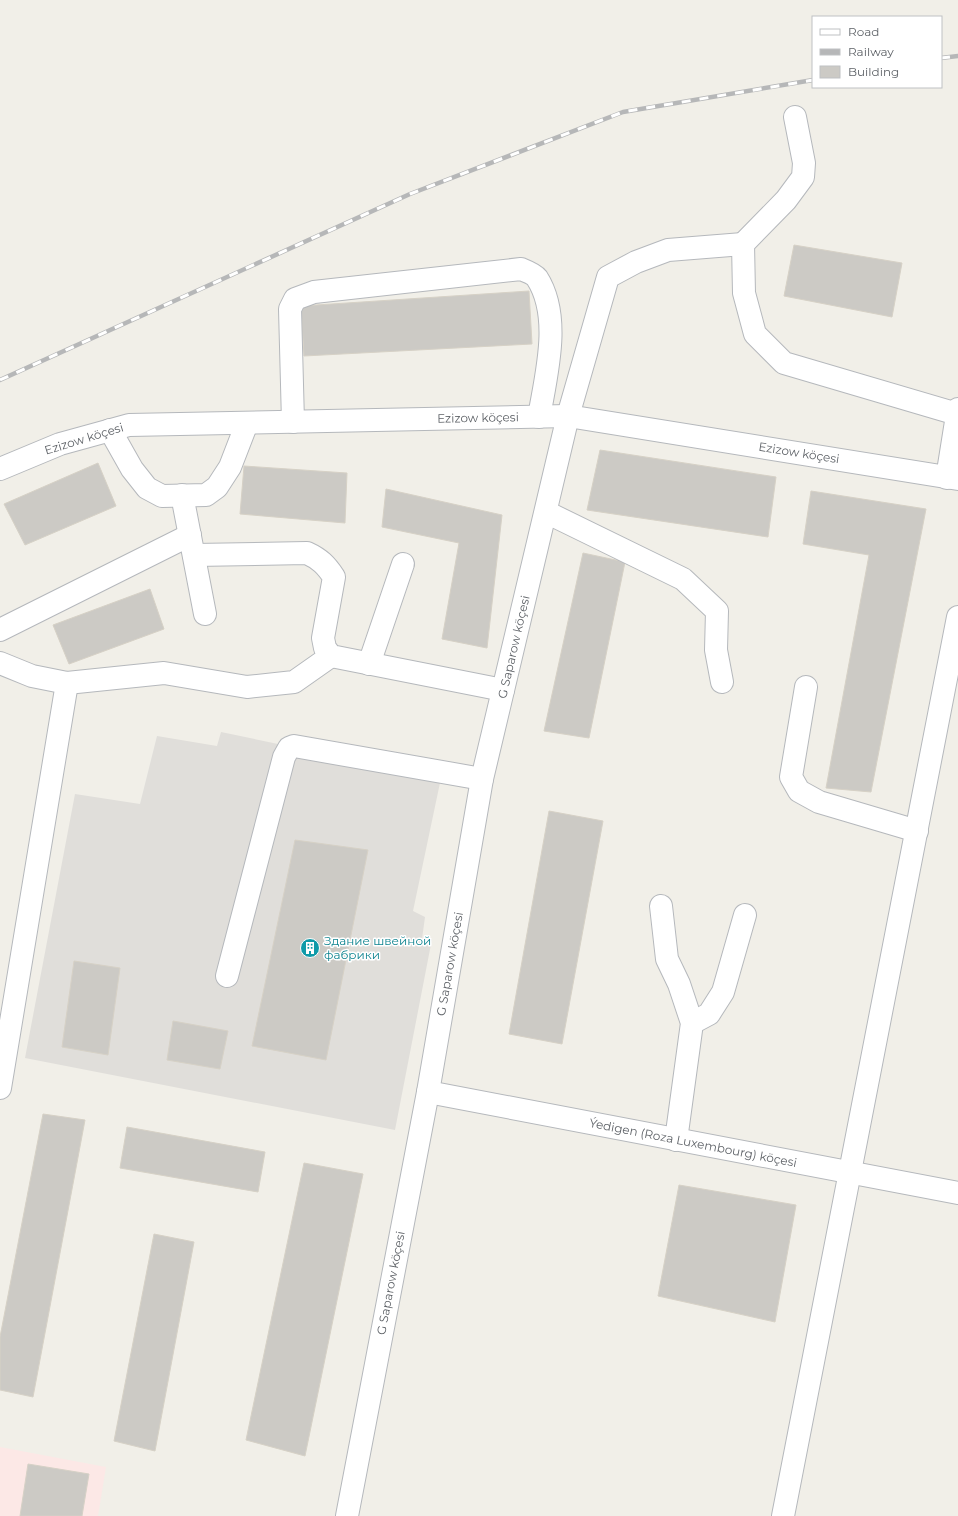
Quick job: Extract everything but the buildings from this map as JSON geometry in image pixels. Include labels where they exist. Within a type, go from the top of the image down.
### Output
[{"type":"street","points":[[795,117],[804,163],[803,178],[786,200],[743,244],[744,293],[755,334],[784,363],[958,411],[953,478]]},
{"type":"street","name":"G Saparow köçesi","points":[[347,1516],[428,1092],[482,779],[568,416],[608,277],[636,262],[668,250],[743,244]]},
{"type":"street","points":[[293,422],[290,309],[295,299],[314,292],[521,269],[536,277],[548,305],[552,344],[539,417]]},
{"type":"street","name":"Ezizow köçesi","points":[[0,469],[60,444],[129,425],[568,416],[953,478]]},
{"type":"street","points":[[110,430],[132,469],[147,488],[162,496],[206,495],[217,487],[230,467],[247,423]]},
{"type":"street","points":[[182,495],[205,614]]},
{"type":"street","points":[[546,512],[683,579],[717,611],[716,650],[722,682]]},
{"type":"street","points":[[0,630],[192,545],[307,553],[319,558],[327,565],[334,577],[323,638],[325,648],[331,656],[503,690]]},
{"type":"street","points":[[369,664],[404,564]]},
{"type":"street","points":[[783,1516],[917,831],[951,688],[958,617]]},
{"type":"street","points":[[0,663],[32,676],[67,683],[164,673],[247,687],[294,682],[331,656]]},
{"type":"street","points":[[0,1088],[67,683]]},
{"type":"street","points":[[806,687],[791,777],[799,791],[819,802],[917,831]]},
{"type":"street","points":[[228,976],[284,756],[289,748],[294,746],[482,779]]},
{"type":"street","points":[[661,906],[667,959],[679,984],[692,1023],[676,1140]]},
{"type":"street","points":[[692,1023],[709,1014],[724,992],[745,915]]},
{"type":"street","name":"Ýedigen (Roza Luxembourg) köçesi","points":[[428,1092],[958,1194]]},
{"type":"shaded area","points":[[221,732],[441,778],[413,911],[425,917],[422,939],[432,939],[395,1130],[25,1058],[75,794],[140,804],[157,736],[217,746]]},
{"type":"shaded area","points":[[0,1447],[106,1467],[98,1516],[0,1516]]},
{"type":"railway","points":[[942,58],[958,56]]},
{"type":"railway","points":[[0,380],[410,194],[623,112],[812,80]]},
{"type":"place","name":"Здание швейной фабрики","points":[[310,948]]}]
